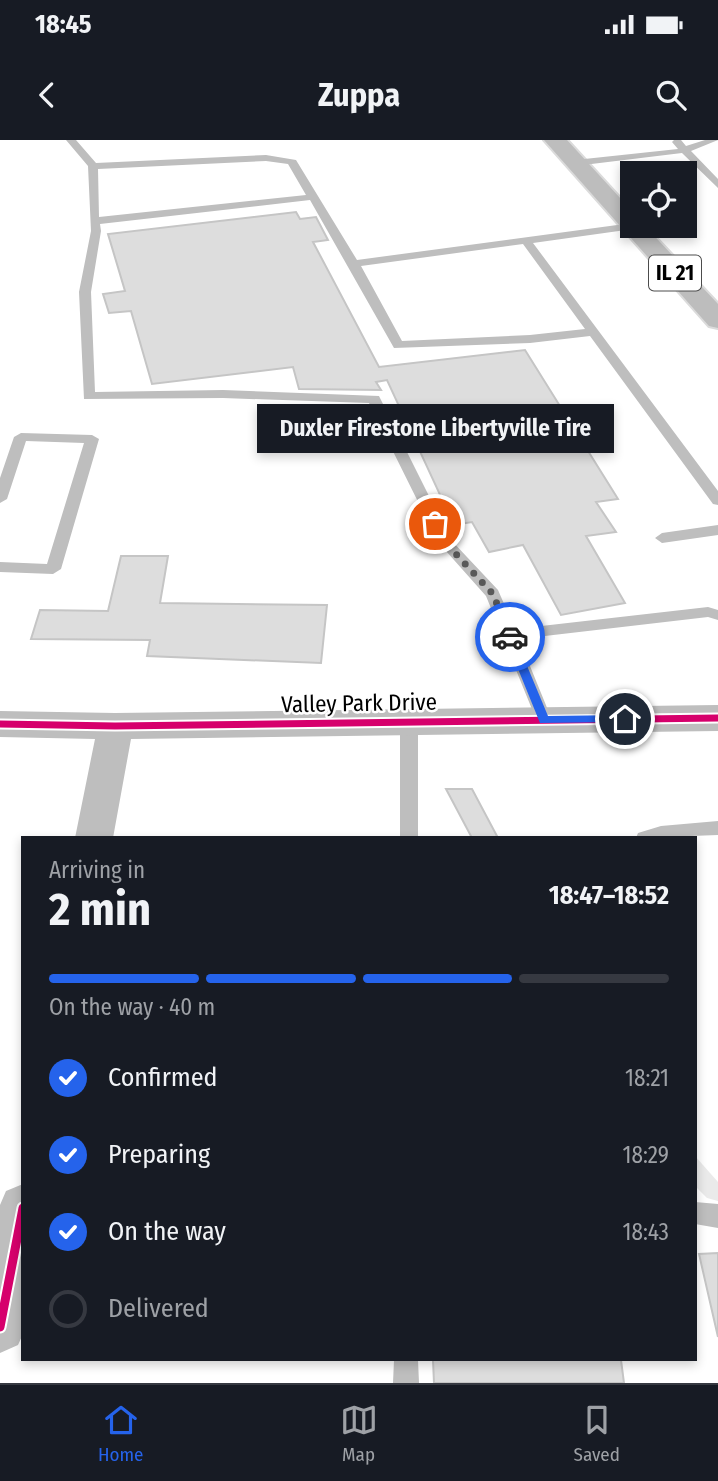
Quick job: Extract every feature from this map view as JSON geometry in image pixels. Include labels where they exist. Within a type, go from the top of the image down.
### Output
[{"type":"main road","name":"IL 21","points":[[555,140],[620,213]]},
{"type":"main road","name":"IL 21","points":[[643,238],[717,317]]},
{"type":"street","name":"Valley Park Drive","points":[[0,724],[115,726],[718,718]]},
{"type":"street","points":[[94,836],[115,726]]},
{"type":"street","points":[[0,1327],[21,1218]]},
{"type":"lane","points":[[71,140],[93,166],[96,230],[85,292],[89,396],[223,394],[374,399],[445,542],[493,594],[544,720]]},
{"type":"lane","points":[[675,140],[718,185]]},
{"type":"lane","points":[[575,163],[684,149],[711,141],[718,152]]},
{"type":"lane","points":[[93,166],[280,160],[292,162],[354,264],[398,345],[530,339],[593,332]]},
{"type":"lane","points":[[94,221],[313,197]]},
{"type":"lane","points":[[354,264],[620,228]]},
{"type":"lane","points":[[526,241],[718,501]]},
{"type":"lane","points":[[0,499],[21,437],[92,439],[53,569],[0,567]]},
{"type":"lane","points":[[662,538],[718,530]]},
{"type":"lane","points":[[509,635],[708,612],[718,615]]},
{"type":"lane","points":[[408,836],[409,722]]},
{"type":"lane","points":[[651,836],[718,828]]},
{"type":"lane","points":[[697,1213],[718,1216]]},
{"type":"lane","points":[[406,1361],[406,1383]]},
{"type":"shaded area","points":[[697,1158],[718,1182],[718,1201],[707,1198],[697,1188]]},
{"type":"building","points":[[296,212],[300,219],[316,217],[328,240],[313,242],[379,367],[525,350],[618,499],[596,502],[616,532],[586,536],[625,603],[561,615],[523,545],[489,552],[472,522],[454,525],[387,380],[376,382],[381,390],[299,389],[293,367],[152,384],[131,311],[109,313],[103,294],[125,291],[108,234]]},
{"type":"building","points":[[121,556],[168,556],[160,603],[327,605],[321,663],[147,656],[150,640],[31,639],[40,610],[108,611]]},
{"type":"building","points":[[446,789],[472,789],[497,836],[471,836]]},
{"type":"building","points":[[718,1253],[718,1337],[699,1254]]},
{"type":"building","points":[[433,1361],[621,1361],[624,1383],[434,1383]]},
{"type":"cycle path","points":[[0,724],[115,726],[718,718]]},
{"type":"cycle path","points":[[0,1327],[21,1218]]},
{"type":"way so far","points":[[435,524],[445,542],[493,594],[510,637]]},
{"type":"place","name":"Duxler Firestone Libertyville Tire","points":[[435,524]]},
{"type":"route","points":[[510,637],[544,720],[625,719]]}]
